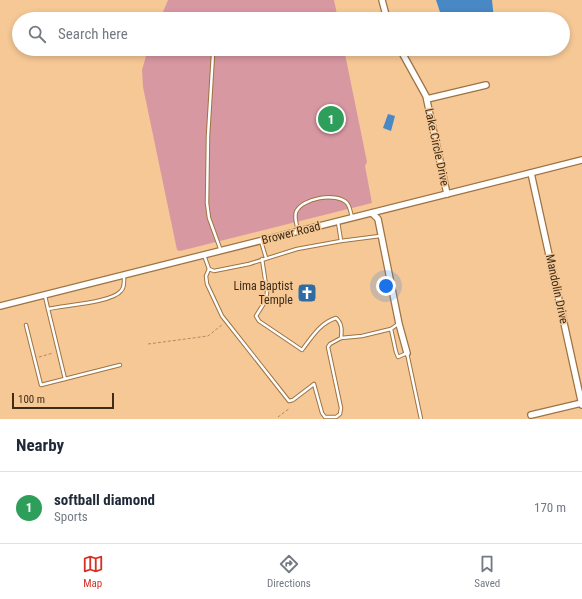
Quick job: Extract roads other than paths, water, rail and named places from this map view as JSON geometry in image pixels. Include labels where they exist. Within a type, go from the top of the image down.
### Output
[{"type":"street","points":[[382,0],[385,12]]},
{"type":"street","name":"Lake Circle Drive","points":[[404,56],[427,99],[447,194]]},
{"type":"street","name":"Lake Circle Drive","points":[[427,99],[486,86]]},
{"type":"street","name":"Brower Road","points":[[0,306],[582,160]]},
{"type":"street","name":"Mandolin Drive","points":[[531,173],[582,404]]},
{"type":"street","points":[[372,213],[378,219],[406,353]]},
{"type":"street","points":[[531,415],[582,404]]},
{"type":"lane","points":[[213,56],[208,136],[207,203],[209,218],[221,251]]},
{"type":"lane","points":[[298,232],[296,219],[297,211],[302,206],[315,199],[331,198],[342,200],[348,204],[352,218]]},
{"type":"lane","points":[[338,222],[341,241]]},
{"type":"lane","points":[[209,269],[214,271],[249,264],[297,249],[381,236]]},
{"type":"lane","points":[[261,241],[266,258]]},
{"type":"lane","points":[[204,255],[209,269],[206,276],[207,284],[222,316],[289,401],[293,400],[314,384],[322,413],[325,417],[336,417],[340,414],[341,408],[328,347],[330,344],[341,338],[362,336],[391,329],[399,324]]},
{"type":"lane","points":[[262,259],[267,292],[266,300],[256,316],[259,321],[302,350],[318,328],[328,320],[336,318],[339,321],[342,330],[341,338]]},
{"type":"lane","points":[[48,309],[89,302],[117,294],[122,291],[124,287],[124,276]]},
{"type":"lane","points":[[45,295],[65,379]]},
{"type":"lane","points":[[26,325],[41,385],[120,365]]},
{"type":"lane","points":[[391,329],[398,357],[406,353],[421,419]]},
{"type":"water","points":[[436,0],[492,0],[493,12],[440,12]]},
{"type":"water","points":[[388,114],[395,116],[391,131],[383,128]]},
{"type":"place","name":"softball diamond","points":[[331,119]]},
{"type":"place","name":"Lima Baptist Temple","points":[[307,293]]}]
